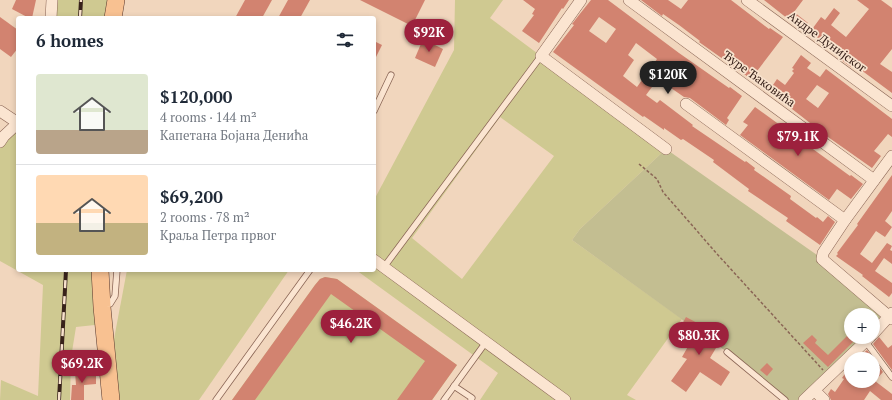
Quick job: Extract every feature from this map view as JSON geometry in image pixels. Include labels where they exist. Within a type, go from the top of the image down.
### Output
[{"type":"main road","points":[[113,16],[116,0]]},
{"type":"main road","points":[[100,272],[111,400]]},
{"type":"street","points":[[51,16],[52,0]]},
{"type":"street","points":[[581,0],[542,56],[666,149]]},
{"type":"street","name":"Ђуре Ђаковића","points":[[629,0],[874,180]]},
{"type":"street","name":"Андре Дунијског","points":[[747,0],[892,106]]},
{"type":"street","points":[[686,104],[845,220]]},
{"type":"street","points":[[0,111],[16,122]]},
{"type":"street","points":[[0,142],[16,125]]},
{"type":"street","points":[[880,328],[891,316],[822,259],[823,253],[845,220],[892,156]]},
{"type":"street","points":[[376,261],[565,400]]},
{"type":"street","points":[[804,400],[864,344]]},
{"type":"street","points":[[815,391],[824,400]]},
{"type":"lane","points":[[384,267],[542,56]]},
{"type":"lane","points":[[376,107],[391,75]]},
{"type":"lane","points":[[102,307],[110,304],[115,296],[117,272]]},
{"type":"lane","points":[[216,400],[309,272]]},
{"type":"lane","points":[[444,400],[486,342]]},
{"type":"lane","points":[[873,344],[892,378]]},
{"type":"lane","points":[[727,352],[785,400]]},
{"type":"lane","points":[[454,386],[472,398],[471,400]]},
{"type":"path","points":[[639,164],[657,179],[663,192],[718,255],[830,377]]},
{"type":"shaded area","points":[[52,0],[111,0],[108,16],[51,16]]},
{"type":"shaded area","points":[[455,0],[503,0],[490,18],[666,149],[580,229],[572,240],[682,319],[627,395],[636,400],[480,400],[498,373],[359,272],[376,272],[376,196],[454,50]],"holes":[[[500,117],[554,156],[462,279],[412,238]]]},
{"type":"shaded area","points":[[16,125],[16,270],[0,261],[0,142]]},
{"type":"shaded area","points":[[666,149],[817,255],[890,316],[880,325],[880,308],[844,308],[844,344],[861,344],[853,352],[844,352],[844,360],[803,400],[785,400],[727,352],[572,240],[580,229]]},
{"type":"shaded area","points":[[20,272],[100,272],[104,324],[76,327],[71,358],[70,400],[0,400],[1,380],[38,396],[43,285]]},
{"type":"shaded area","points":[[127,272],[288,272],[199,400],[117,400],[114,339]]},
{"type":"shaded area","points":[[325,277],[337,279],[457,365],[432,400],[232,400],[315,285],[320,279]]},
{"type":"building","points":[[16,0],[36,0],[32,16],[25,16],[12,9]]},
{"type":"building","points":[[245,0],[272,0],[263,16],[236,16]]},
{"type":"building","points":[[288,0],[310,0],[301,16],[279,16]]},
{"type":"building","points":[[360,0],[425,0],[412,26]]},
{"type":"building","points":[[523,0],[569,0],[539,43],[522,31],[534,15],[532,14],[535,9]]},
{"type":"building","points":[[591,0],[608,0],[679,53],[742,96],[727,118],[729,120],[726,125],[690,98],[684,97],[658,79],[646,95],[657,103],[660,100],[693,125],[692,126],[745,162],[746,161],[755,168],[754,170],[791,196],[790,199],[816,218],[817,217],[823,222],[828,216],[835,222],[820,245],[786,221],[788,218],[748,191],[749,189],[713,162],[714,160],[683,139],[681,140],[664,128],[664,130],[644,116],[643,117],[553,52]],"holes":[[[599,17],[616,29],[606,43],[589,31]],[[636,43],[657,59],[637,87],[623,76],[634,60],[628,55]]]},
{"type":"building","points":[[641,0],[668,0],[681,9],[688,0],[731,0],[769,29],[770,28],[783,37],[751,79],[699,42],[700,41],[679,25],[663,14],[662,16]]},
{"type":"building","points":[[764,0],[803,0],[794,12],[808,23],[802,30]]},
{"type":"building","points":[[857,0],[881,0],[892,8],[892,49],[880,64],[892,72],[892,93],[853,64],[851,67],[840,59],[842,56],[810,32],[821,17],[825,20],[834,8],[840,13],[831,25],[846,37],[869,9]]},
{"type":"building","points":[[0,17],[16,29],[16,51],[11,57],[0,49]]},
{"type":"building","points":[[423,39],[443,49],[435,67],[415,58]]},
{"type":"building","points":[[376,42],[382,45],[376,57]]},
{"type":"building","points":[[801,55],[811,63],[807,68],[820,77],[826,69],[892,119],[892,137],[888,134],[874,151],[881,156],[872,168],[828,137],[769,91],[777,79],[785,85],[794,73],[792,71],[794,69],[792,68]],"holes":[[[817,85],[829,93],[818,108],[806,99]]]},
{"type":"building","points":[[755,107],[863,184],[851,199],[837,189],[829,200],[740,135],[748,125],[743,122]]},
{"type":"building","points":[[892,175],[892,211],[885,221],[892,227],[885,237],[876,231],[860,254],[872,263],[887,243],[892,246],[890,250],[892,251],[892,264],[884,258],[875,271],[892,283],[892,293],[889,297],[862,276],[863,275],[836,256]]},
{"type":"building","points":[[325,277],[337,279],[457,365],[432,400],[397,400],[425,361],[331,294],[255,400],[232,400],[315,285],[320,279]]},
{"type":"building","points":[[686,317],[720,335],[714,347],[716,348],[710,358],[730,372],[721,386],[700,372],[686,392],[671,381],[687,359],[682,357],[690,343],[676,335]]},
{"type":"building","points":[[812,335],[817,340],[815,343],[828,355],[844,339],[844,344],[851,344],[828,367],[803,343]]},
{"type":"building","points":[[880,338],[888,348],[892,345],[892,370],[880,352],[873,344],[880,344]]},
{"type":"building","points":[[767,363],[773,369],[767,376],[760,370]]},
{"type":"building","points":[[880,368],[883,372],[880,375]]},
{"type":"building","points":[[96,371],[96,384],[84,385],[84,400],[71,400],[72,385],[76,385],[75,372]]},
{"type":"building","points":[[844,379],[844,388],[880,388],[880,385],[892,394],[892,400],[881,400],[870,391],[864,400],[831,400],[828,394],[831,389],[835,392]]},
{"type":"railway","points":[[80,16],[81,0]]},
{"type":"railway","points":[[59,400],[66,272]]}]
